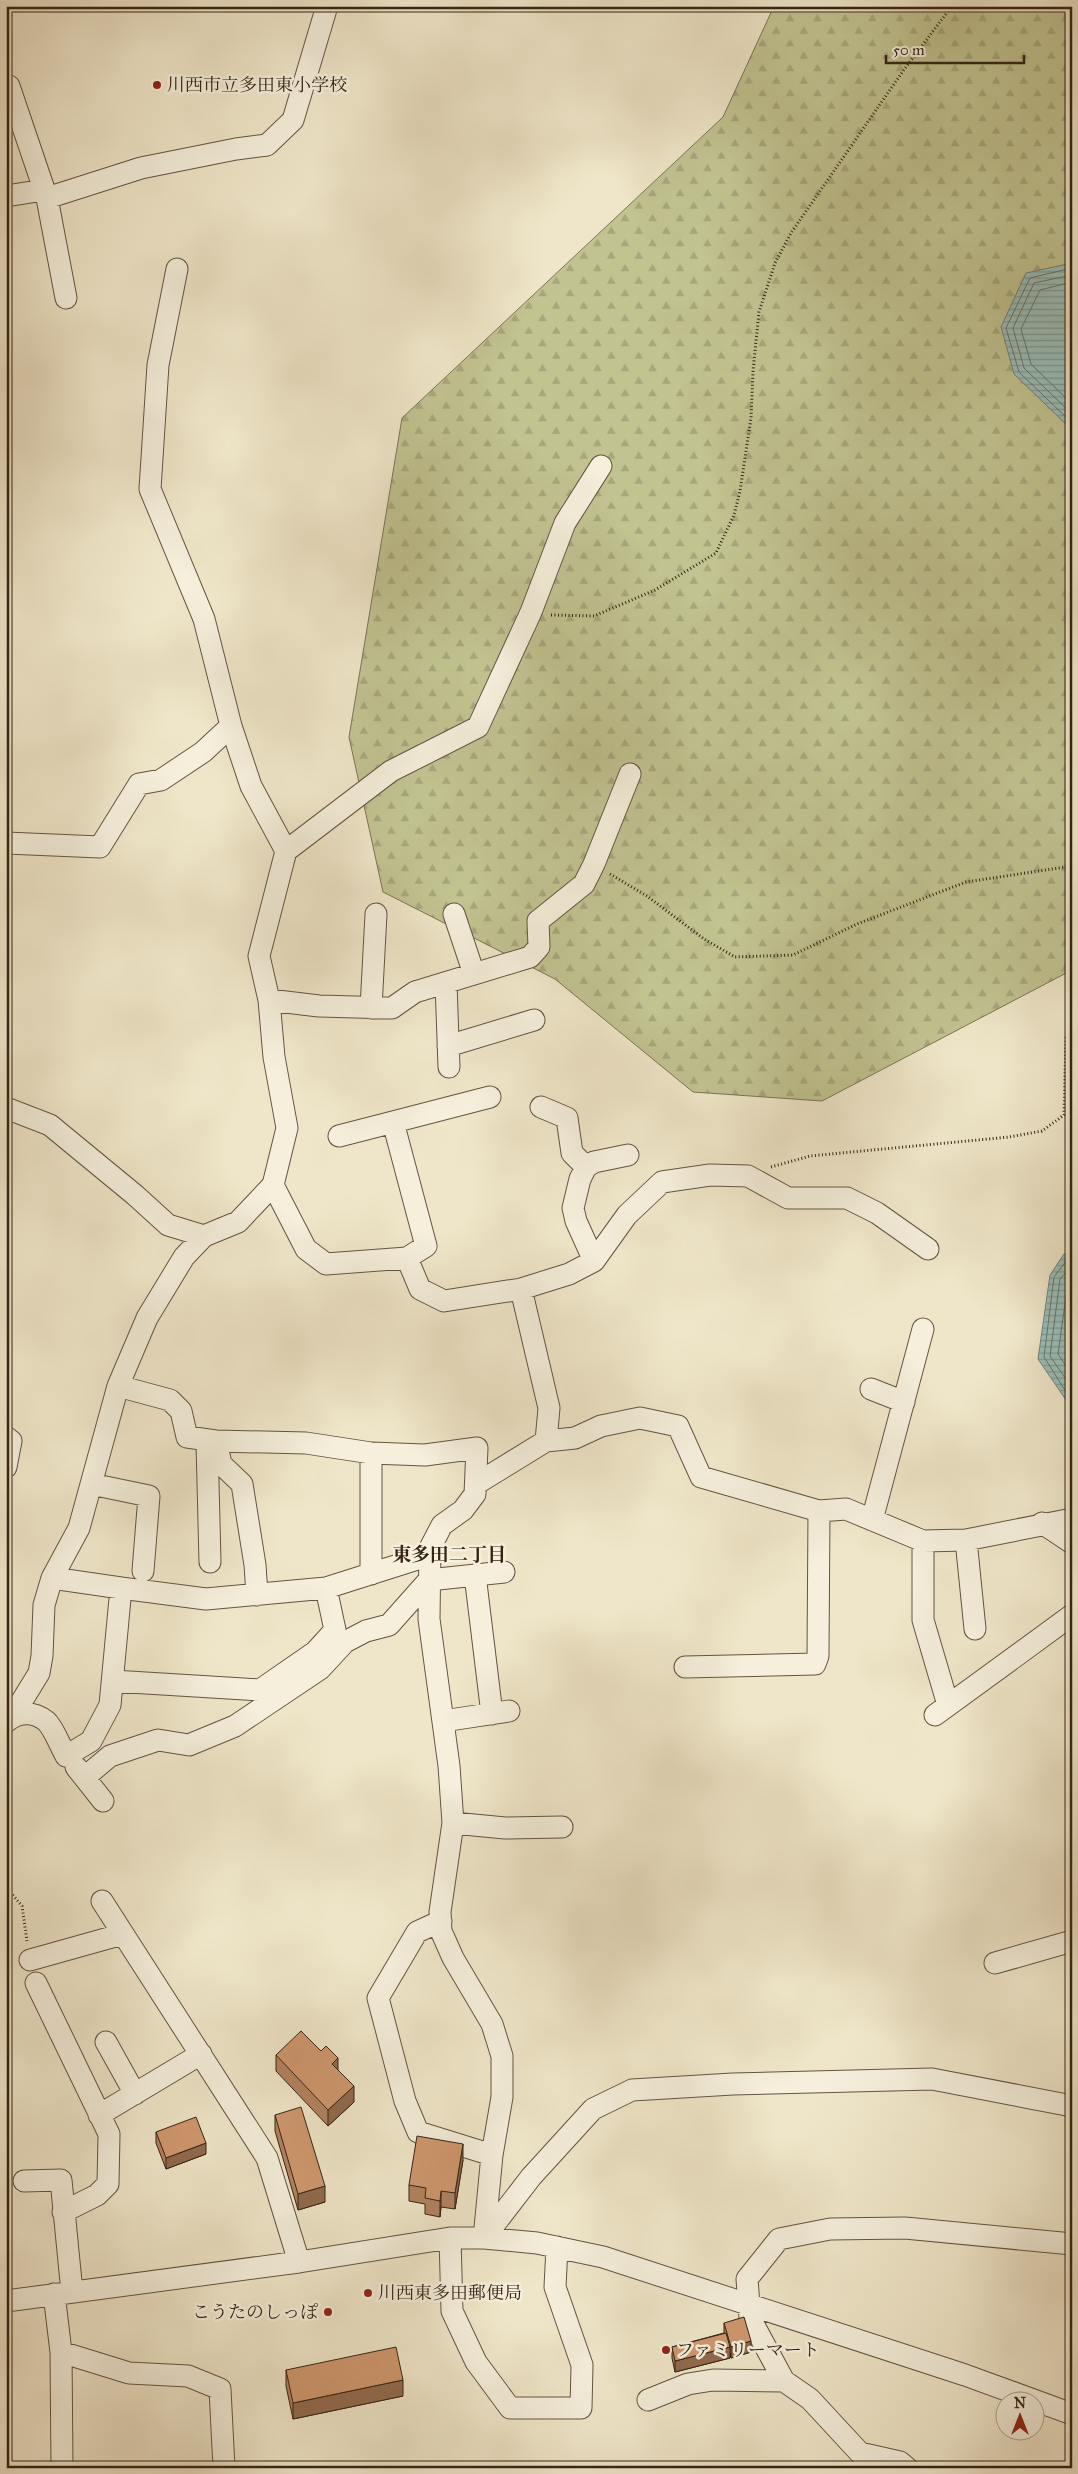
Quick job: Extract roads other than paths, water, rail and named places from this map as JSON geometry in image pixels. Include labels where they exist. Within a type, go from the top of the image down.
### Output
[{"type":"street","points":[[6,196],[45,194],[141,168],[236,149],[267,145],[293,120],[327,6]]},
{"type":"street","points":[[7,83],[45,194],[66,298]]},
{"type":"street","points":[[177,269],[158,366],[150,489],[204,619],[231,726],[251,786],[286,851]]},
{"type":"street","points":[[12,1718],[39,1673],[42,1656],[44,1605],[52,1578],[79,1528],[118,1386],[147,1318],[184,1257],[204,1236],[238,1222],[273,1185],[287,1128],[274,1057],[269,1000],[259,956],[286,851],[391,771],[478,727],[531,612],[565,523],[601,466]]},
{"type":"street","points":[[6,843],[100,847],[139,784],[161,780],[203,752],[231,726]]},
{"type":"street","points":[[269,1000],[319,1006],[392,1008],[415,992],[530,957],[539,946],[538,921],[584,884],[594,864],[630,774]]},
{"type":"street","points":[[371,1008],[376,914]]},
{"type":"street","points":[[454,914],[474,974]]},
{"type":"street","points":[[446,983],[448,1056],[534,1020]]},
{"type":"street","points":[[339,1136],[490,1097]]},
{"type":"street","points":[[541,1107],[567,1118],[572,1153],[586,1167]]},
{"type":"street","points":[[6,1108],[50,1125],[168,1225],[204,1236]]},
{"type":"street","points":[[273,1185],[306,1249],[326,1264],[407,1258],[426,1246],[393,1122]]},
{"type":"street","points":[[594,1261],[576,1220],[574,1208],[580,1179],[586,1167],[594,1162],[628,1155]]},
{"type":"street","points":[[407,1258],[420,1289],[444,1301],[521,1289],[569,1274],[594,1261],[627,1215],[662,1182],[710,1175],[748,1176],[788,1198],[847,1198],[877,1213],[928,1249]]},
{"type":"street","points":[[521,1289],[549,1408],[546,1441]]},
{"type":"street","points":[[872,1520],[924,1329]]},
{"type":"street","points":[[118,1386],[170,1400],[181,1411],[187,1438],[212,1441],[306,1443],[372,1453],[425,1455],[477,1448],[475,1494],[463,1510],[442,1525],[430,1548],[429,1619],[453,1823],[441,1931],[453,1958],[492,2024],[502,2056],[502,2097],[492,2155],[484,2238]]},
{"type":"street","points":[[871,1390],[904,1402]]},
{"type":"street","points":[[476,1484],[546,1441],[576,1438],[601,1426],[640,1418],[678,1426],[701,1477],[819,1511],[846,1509],[923,1541],[966,1540],[1042,1523],[1072,1519]]},
{"type":"street","points":[[6,1437],[11,1441],[6,1467]]},
{"type":"street","points":[[210,1562],[212,1441]]},
{"type":"street","points":[[212,1441],[221,1464],[242,1484],[255,1565],[257,1595]]},
{"type":"street","points":[[371,1574],[372,1453]]},
{"type":"street","points":[[91,1484],[149,1496],[143,1571]]},
{"type":"street","points":[[685,1667],[815,1664],[818,1656],[819,1511]]},
{"type":"street","points":[[1042,1523],[1072,1542]]},
{"type":"street","points":[[966,1540],[975,1629]]},
{"type":"street","points":[[923,1541],[923,1620],[941,1710],[1072,1615]]},
{"type":"street","points":[[52,1578],[206,1599],[326,1588],[430,1555]]},
{"type":"street","points":[[85,1777],[110,1756],[158,1740],[189,1745],[235,1726],[320,1669],[345,1642],[366,1631],[389,1625],[429,1580],[504,1572]]},
{"type":"street","points":[[442,1721],[501,1712],[476,1575]]},
{"type":"street","points":[[66,1756],[91,1741],[110,1705],[121,1588]]},
{"type":"street","points":[[113,1681],[260,1690],[315,1652],[335,1630],[326,1588]]},
{"type":"street","points":[[12,1718],[26,1712],[46,1721],[66,1756],[103,1801]]},
{"type":"street","points":[[453,1823],[506,1828],[562,1827]]},
{"type":"street","points":[[102,1901],[268,2158],[299,2262]]},
{"type":"street","points":[[441,1921],[417,1932],[378,1998],[405,2101],[418,2132],[492,2155]]},
{"type":"street","points":[[30,1960],[123,1934]]},
{"type":"street","points":[[996,1963],[1072,1941]]},
{"type":"street","points":[[36,1983],[109,2134],[108,2184],[97,2195],[63,2212]]},
{"type":"street","points":[[106,2042],[135,2094]]},
{"type":"street","points":[[99,2115],[201,2054]]},
{"type":"street","points":[[484,2238],[531,2177],[593,2109],[632,2090],[733,2084],[932,2079],[1072,2106]]},
{"type":"street","points":[[24,2181],[61,2180],[63,2212],[63,2293],[60,2352],[62,2468]]},
{"type":"street","points":[[907,2468],[900,2462],[860,2453],[810,2398],[784,2381],[750,2318],[747,2279],[779,2239],[830,2229],[905,2228],[1072,2244]]},
{"type":"street","points":[[450,2238],[452,2311],[476,2362],[510,2408],[581,2408],[582,2365],[554,2287],[557,2247]]},
{"type":"street","points":[[6,2301],[299,2262],[450,2238],[484,2238],[557,2247],[603,2257],[965,2375],[1072,2414]]},
{"type":"street","points":[[60,2352],[129,2373],[188,2376],[220,2389],[224,2468]]},
{"type":"street","points":[[648,2400],[688,2384],[713,2380],[784,2381]]},
{"type":"water","points":[[1072,263],[1072,430],[1014,374],[1001,327],[1026,273]]},
{"type":"water","points":[[1064,1254],[1072,1255],[1072,1401],[1066,1400],[1038,1359],[1050,1275]]},
{"type":"place","name":"川西市立多田東小学校","points":[[157,85]]},
{"type":"place","name":"川西東多田郵便局","points":[[368,2293]]},
{"type":"place","name":"こうたのしっぽ","points":[[328,2312]]},
{"type":"place","name":"ファミリーマート","points":[[666,2350]]},
{"type":"district","name":"東多田二丁目","points":[[449,1554]]}]
